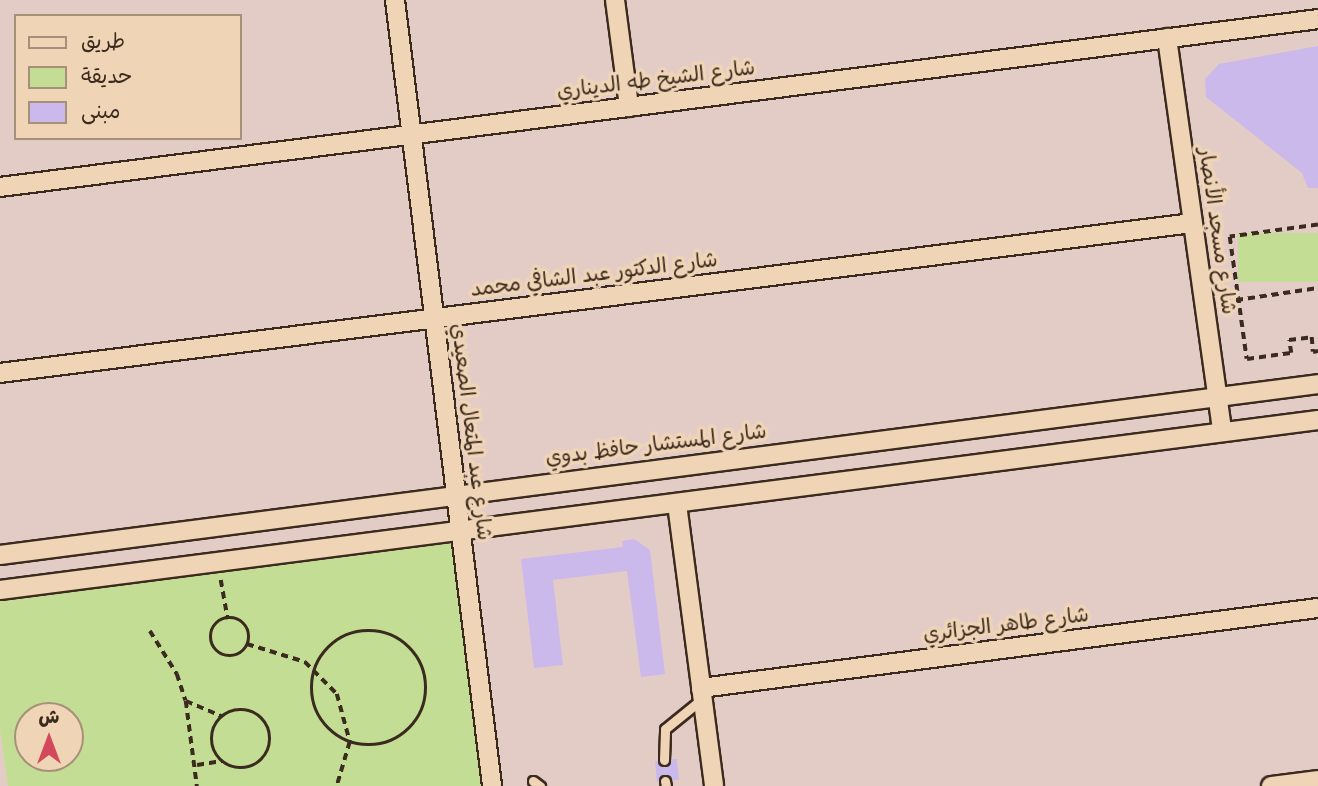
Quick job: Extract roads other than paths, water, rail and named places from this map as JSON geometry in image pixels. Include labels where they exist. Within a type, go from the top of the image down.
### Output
[{"type":"street","name":"شارع عبد المتعال الصعيدي","points":[[395,0],[492,786]]},
{"type":"street","points":[[615,0],[629,107]]},
{"type":"street","name":"شارع الشيخ طه الديناري","points":[[0,187],[1318,19]]},
{"type":"street","name":"شارع مسجد الأنصار","points":[[1167,38],[1222,430]]},
{"type":"street","name":"شارع الدكتور عبد الشافي محمد","points":[[0,373],[1193,223]]},
{"type":"street","name":"شارع المستشار حافظ بدوي","points":[[0,555],[1217,394],[1318,384]]},
{"type":"street","points":[[0,590],[677,504],[1222,430],[1318,420]]},
{"type":"street","points":[[677,504],[714,786]]},
{"type":"street","name":"شارع طاهر الجزائري","points":[[702,693],[1318,608]]},
{"type":"street","points":[[1271,786],[1318,780]]},
{"type":"lane","points":[[664,760],[669,724],[702,693]]}]
